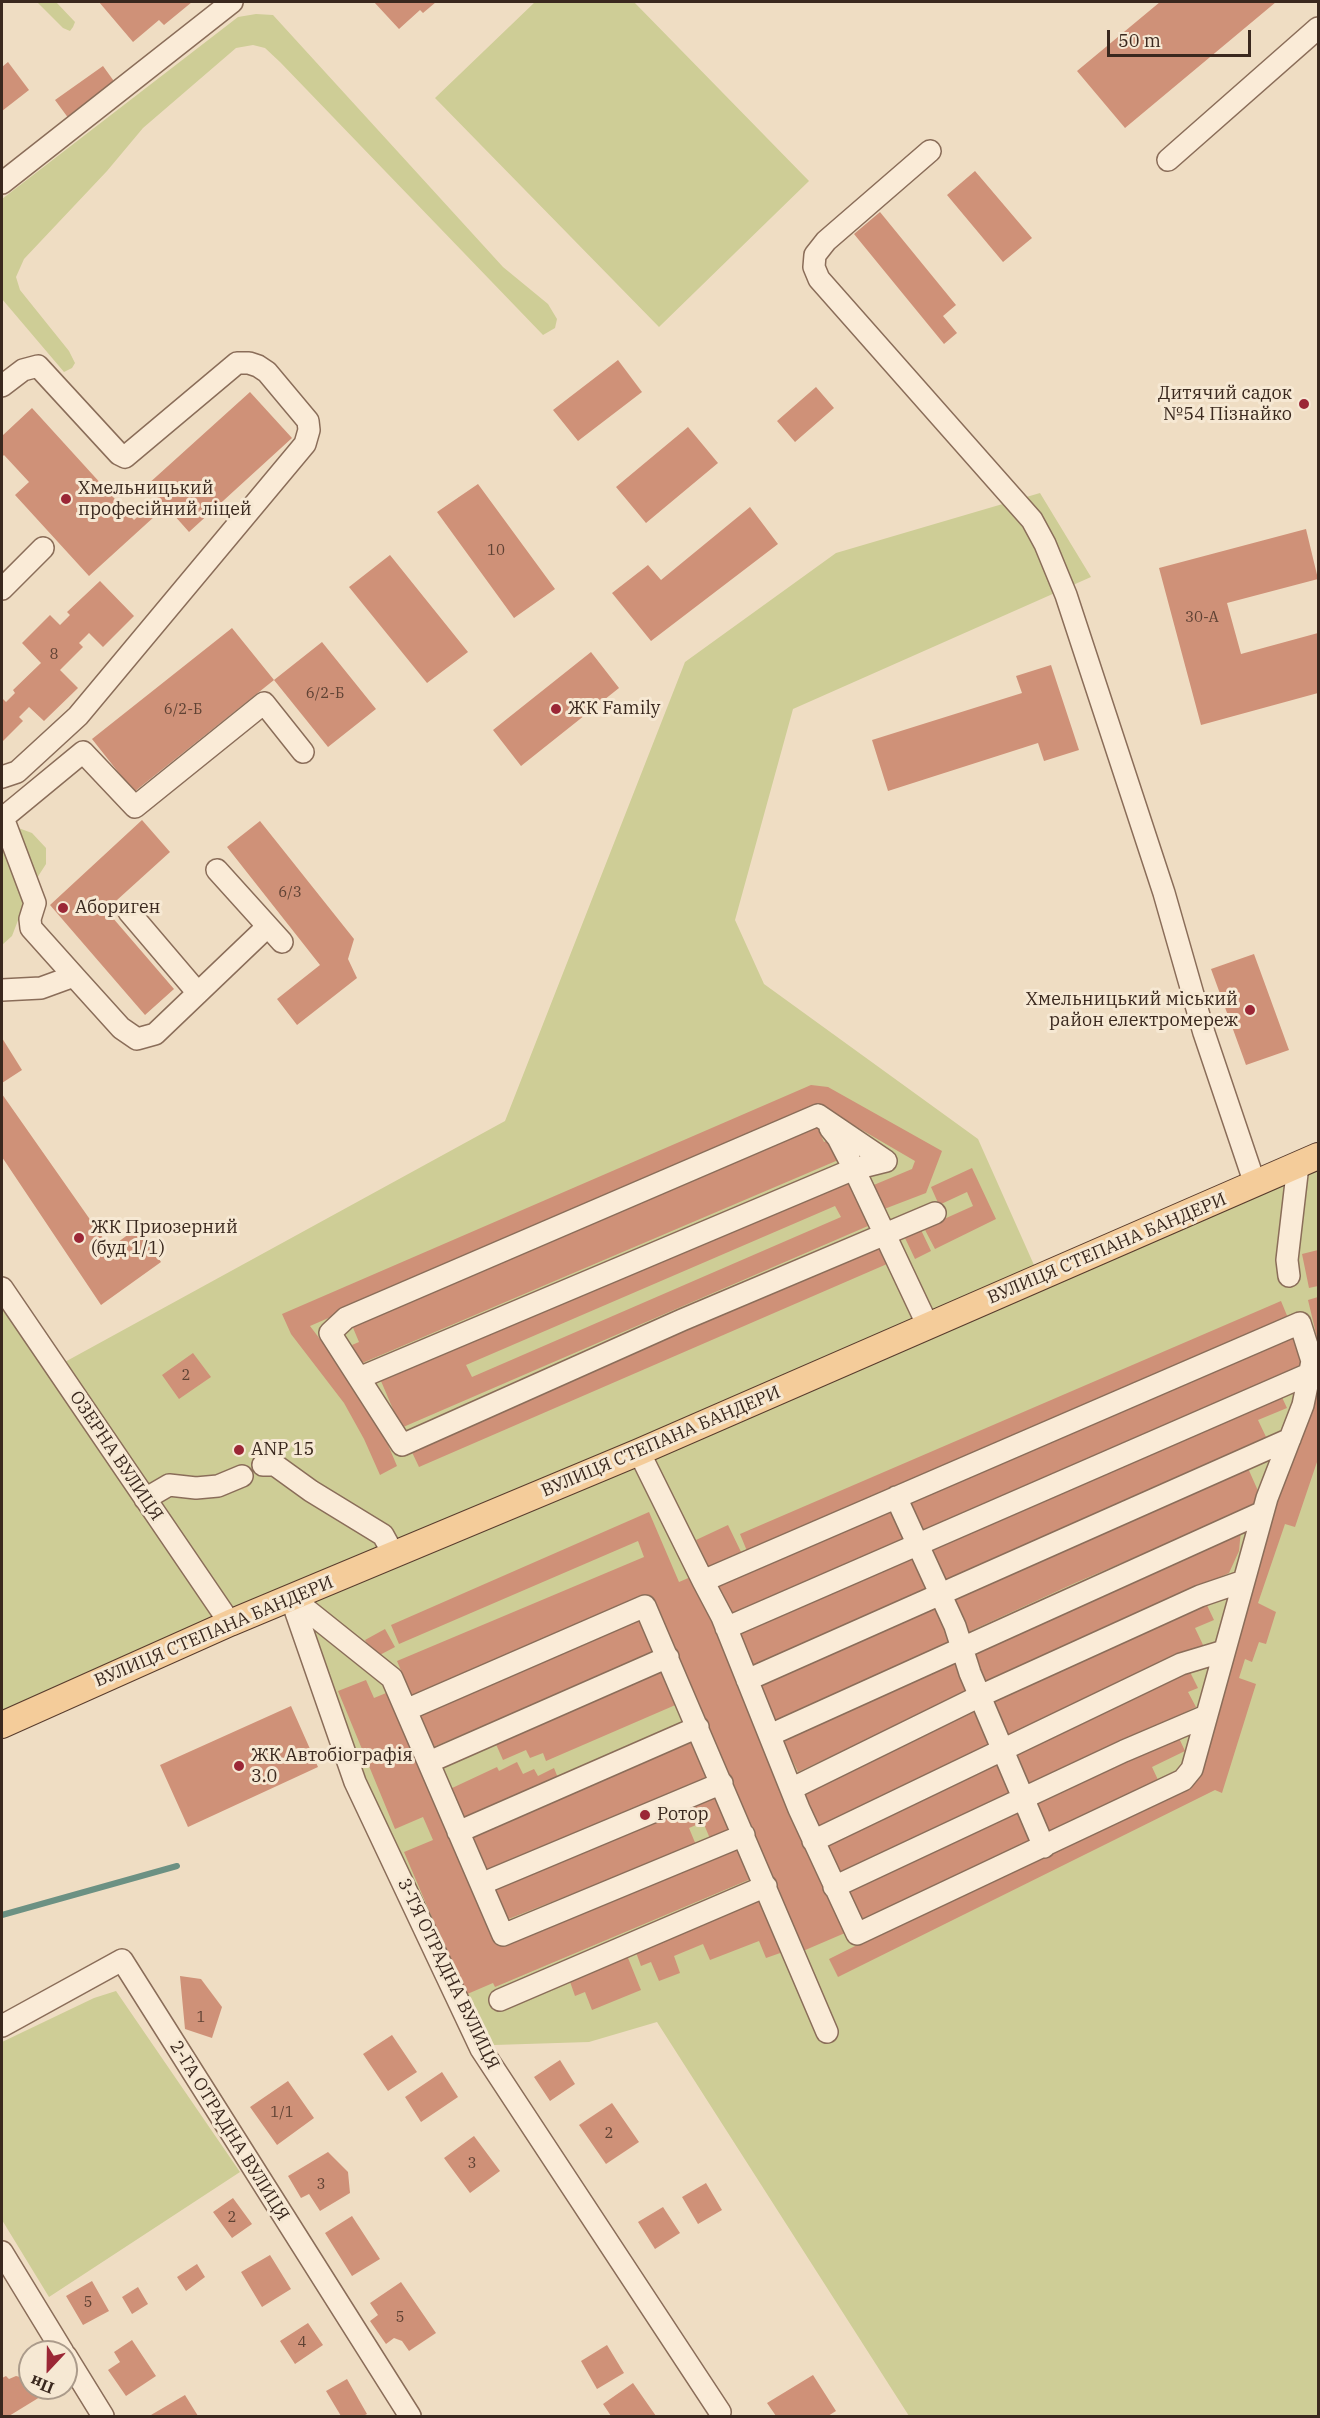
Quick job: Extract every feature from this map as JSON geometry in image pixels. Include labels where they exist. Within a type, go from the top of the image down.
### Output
[{"type":"main road","name":"ВУЛИЦЯ СТЕПАНА БАНДЕРИ","points":[[2,1725],[230,1623],[639,1452],[1308,1160]]},
{"type":"street","points":[[2,183],[232,2]]},
{"type":"street","points":[[1168,160],[1318,28]]},
{"type":"street","points":[[930,151],[826,241],[815,255],[814,267],[819,279],[1032,520],[1045,544],[1066,595],[1164,893],[1204,1033],[1255,1184]]},
{"type":"street","points":[[2,386],[23,370],[38,366],[119,454],[125,457],[237,363],[249,363],[267,372],[308,421],[309,430],[305,444],[78,716],[17,772],[2,777]]},
{"type":"street","points":[[2,588],[43,548]]},
{"type":"street","points":[[267,927],[155,1034],[137,1039],[121,1028],[31,928],[30,919],[35,903],[3,818],[83,752],[135,807],[264,703],[303,752]]},
{"type":"street","points":[[217,870],[282,942]]},
{"type":"street","points":[[129,912],[198,993]]},
{"type":"street","points":[[2,990],[41,988],[74,976]]},
{"type":"street","points":[[359,1378],[854,1169],[886,1161],[818,1115]]},
{"type":"street","points":[[818,1115],[838,1138],[928,1326]]},
{"type":"street","points":[[818,1115],[346,1318],[330,1333],[402,1445],[682,1320],[936,1213]]},
{"type":"street","points":[[1289,1276],[1287,1260],[1308,1160]]},
{"type":"street","name":"ОЗЕРНА ВУЛИЦЯ","points":[[2,1288],[230,1623]]},
{"type":"street","points":[[639,1452],[726,1628],[813,1841],[857,1935],[1183,1779],[1192,1769],[1263,1512],[1303,1405],[1312,1361],[1299,1323],[703,1581]]},
{"type":"street","points":[[726,1628],[1309,1374]]},
{"type":"street","points":[[747,1680],[1290,1439]]},
{"type":"street","points":[[263,1465],[275,1465],[311,1491],[383,1535],[394,1555]]},
{"type":"street","points":[[145,1499],[169,1485],[196,1488],[218,1486],[242,1476]]},
{"type":"street","points":[[896,1497],[941,1595],[980,1696],[1044,1847]]},
{"type":"street","points":[[770,1735],[1263,1512]]},
{"type":"street","points":[[791,1789],[980,1696],[1200,1596],[1244,1581]]},
{"type":"street","points":[[291,1598],[392,1678],[503,1935],[744,1835]]},
{"type":"street","name":"3-ТЯ ОТРАДНА ВУЛИЦЯ","points":[[291,1598],[355,1782],[481,2049],[719,2415]]},
{"type":"street","points":[[406,1710],[645,1606],[827,2032]]},
{"type":"street","points":[[813,1841],[1181,1664],[1224,1651]]},
{"type":"street","points":[[429,1762],[668,1657]]},
{"type":"street","points":[[834,1887],[1023,1798],[1206,1716]]},
{"type":"street","points":[[458,1832],[698,1727]]},
{"type":"street","points":[[481,1884],[722,1783]]},
{"type":"street","points":[[500,2000],[766,1886]]},
{"type":"street","name":"2-ГА ОТРАДНА ВУЛИЦЯ","points":[[2,2026],[122,1960],[410,2416]]},
{"type":"street","points":[[2,2252],[56,2340]]},
{"type":"street","points":[[78,2375],[103,2416]]},
{"type":"shaded area","points":[[37,2],[56,2],[75,22],[70,31],[63,28]]},
{"type":"shaded area","points":[[535,2],[634,2],[809,181],[659,327],[435,98]]},
{"type":"shaded area","points":[[256,14],[273,15],[503,267],[548,304],[557,319],[555,328],[543,335],[280,62],[265,48],[253,45],[236,48],[143,128],[107,171],[24,259],[16,277],[20,290],[69,351],[75,363],[72,368],[64,372],[2,299],[2,199],[238,17]]},
{"type":"shaded area","points":[[1040,493],[1091,577],[793,709],[735,920],[764,984],[978,1139],[1038,1274],[233,1613],[63,1363],[505,1121],[685,662],[836,553]]},
{"type":"shaded area","points":[[13,826],[32,833],[46,848],[46,864],[30,889],[12,936],[2,945],[2,828]]},
{"type":"shaded area","points":[[1318,1165],[1318,2416],[909,2416],[657,2022],[589,2042],[494,2045],[440,1950],[394,1849],[338,1710],[301,1603]]},
{"type":"shaded area","points":[[2,1304],[216,1619],[2,1715]]},
{"type":"shaded area","points":[[116,1991],[240,2172],[49,2297],[2,2220],[2,2042],[94,1998]]},
{"type":"building","points":[[99,2],[192,2],[164,25],[159,20],[133,42]]},
{"type":"building","points":[[374,2],[436,2],[423,13],[420,10],[399,29]]},
{"type":"building","points":[[1160,2],[1276,2],[1125,128],[1077,71]]},
{"type":"building","points":[[8,62],[29,90],[2,111],[2,67]]},
{"type":"building","points":[[103,66],[116,84],[69,119],[55,100]]},
{"type":"building","points":[[975,171],[1032,238],[1003,262],[947,195]]},
{"type":"building","points":[[880,212],[956,305],[943,316],[957,333],[944,344],[854,234]]},
{"type":"building","points":[[618,360],[642,392],[578,441],[553,410]]},
{"type":"building","points":[[816,387],[834,408],[795,442],[777,421]]},
{"type":"building","points":[[250,392],[292,438],[189,532],[166,506],[89,576],[15,495],[29,482],[4,455],[2,457],[2,436],[32,408],[134,520],[158,498],[147,485]]},
{"type":"building","points":[[688,427],[718,463],[646,523],[616,487]]},
{"type":"building","points":[[478,484],[555,589],[514,618],[437,512]]},
{"type":"building","points":[[750,507],[778,544],[651,641],[612,593],[648,565],[661,580]]},
{"type":"building","points":[[1306,529],[1318,579],[1227,603],[1241,654],[1318,633],[1318,693],[1201,725],[1159,568]]},
{"type":"building","points":[[390,555],[468,652],[427,683],[349,587]]},
{"type":"building","points":[[100,581],[134,616],[103,647],[89,633],[79,643],[83,647],[60,670],[78,688],[44,721],[29,707],[19,717],[23,721],[2,742],[2,698],[6,702],[15,693],[13,690],[41,663],[22,643],[50,615],[60,625],[70,615],[67,612]]},
{"type":"building","points":[[232,628],[274,680],[134,792],[92,739]]},
{"type":"building","points":[[322,642],[376,709],[328,747],[274,680]]},
{"type":"building","name":"ЖК Family","points":[[591,652],[619,688],[521,766],[493,730]]},
{"type":"building","points":[[1051,665],[1079,750],[1044,761],[1038,743],[888,791],[872,740],[1022,693],[1016,676]]},
{"type":"building","points":[[142,820],[170,852],[106,910],[174,989],[145,1015],[50,905]]},
{"type":"building","points":[[260,821],[354,939],[348,959],[357,978],[297,1025],[277,999],[320,965],[227,847]]},
{"type":"building","points":[[1254,954],[1289,1050],[1246,1065],[1211,969]]},
{"type":"building","points":[[2,1038],[22,1070],[2,1083]]},
{"type":"building","points":[[811,1085],[828,1087],[942,1151],[926,1193],[879,1211],[869,1187],[912,1169],[915,1161],[819,1105],[310,1326],[357,1388],[380,1426],[397,1466],[380,1475],[344,1403],[291,1334],[282,1314]]},
{"type":"building","name":"ЖК Приозерний (буд 1/1)","points":[[2,1094],[110,1248],[137,1228],[161,1262],[101,1305],[2,1157]]},
{"type":"building","points":[[816,1124],[824,1142],[834,1137],[843,1158],[360,1364],[352,1345],[359,1342],[351,1323]]},
{"type":"building","points":[[972,1168],[996,1219],[935,1249],[924,1228],[973,1206],[967,1192],[939,1205],[931,1187]]},
{"type":"building","points":[[847,1179],[868,1226],[401,1428],[381,1381]],"holes":[[[835,1206],[841,1217],[472,1377],[466,1365]]]},
{"type":"building","points":[[921,1230],[931,1251],[915,1259],[905,1238]]},
{"type":"building","points":[[879,1245],[887,1264],[419,1467],[410,1448]]},
{"type":"building","points":[[1318,1250],[1318,1286],[1309,1288],[1302,1254]]},
{"type":"building","points":[[1318,1297],[1318,1342],[1308,1300]]},
{"type":"building","points":[[1281,1301],[1288,1318],[747,1551],[740,1534]]},
{"type":"building","points":[[1295,1331],[1302,1348],[1297,1350],[1305,1368],[922,1537],[907,1502]]},
{"type":"building","points":[[193,1353],[211,1377],[179,1399],[162,1375]]},
{"type":"building","points":[[1318,1377],[1318,1459],[1295,1527],[1285,1524],[1258,1603],[1276,1612],[1266,1644],[1259,1642],[1252,1662],[1245,1659],[1239,1678],[1256,1684],[1222,1793],[1215,1790],[838,1977],[829,1959],[1202,1774],[1246,1589]]},
{"type":"building","points":[[1279,1391],[1287,1408],[1258,1420],[1267,1439],[942,1583],[926,1548]]},
{"type":"building","points":[[1247,1466],[1259,1493],[1252,1507],[1075,1583],[964,1634],[947,1598]]},
{"type":"building","points":[[893,1503],[908,1537],[730,1617],[714,1584]]},
{"type":"building","points":[[649,1512],[679,1582],[693,1576],[845,1933],[803,1951],[651,1596],[412,1697],[397,1661],[644,1557],[638,1541],[399,1644],[391,1625]]},
{"type":"building","points":[[728,1525],[742,1554],[709,1569],[696,1540]]},
{"type":"building","points":[[1241,1530],[1239,1551],[1229,1573],[983,1686],[968,1652]]},
{"type":"building","points":[[917,1556],[932,1589],[752,1670],[736,1636]]},
{"type":"building","points":[[1205,1601],[1214,1620],[1195,1628],[1204,1647],[1006,1740],[988,1702]]},
{"type":"building","points":[[939,1604],[956,1640],[774,1724],[758,1688]]},
{"type":"building","points":[[643,1617],[658,1653],[433,1747],[418,1712]]},
{"type":"building","points":[[385,1629],[395,1647],[374,1658],[365,1640]]},
{"type":"building","points":[[957,1656],[973,1690],[798,1772],[782,1739]]},
{"type":"building","points":[[664,1668],[680,1703],[546,1761],[543,1753],[530,1758],[526,1750],[503,1760],[495,1742]]},
{"type":"building","points":[[1188,1668],[1198,1688],[1188,1692],[1196,1707],[1027,1789],[1010,1753]]},
{"type":"building","points":[[366,1680],[374,1698],[391,1691],[498,1946],[738,1844],[753,1878],[495,1987],[493,1983],[465,1995],[404,1852],[433,1840],[423,1817],[395,1829],[338,1691]]},
{"type":"building","name":"ЖК Автобіографія 3.0","points":[[291,1706],[318,1767],[188,1827],[160,1765]]},
{"type":"building","points":[[977,1710],[995,1747],[820,1833],[802,1795]]},
{"type":"building","points":[[1179,1738],[1185,1751],[1152,1767],[1159,1782],[1047,1836],[1030,1803]]},
{"type":"building","points":[[695,1741],[711,1778],[487,1871],[471,1834]]},
{"type":"building","points":[[997,1761],[1012,1794],[837,1878],[821,1846]]},
{"type":"building","points":[[517,1762],[523,1774],[534,1769],[538,1776],[554,1768],[558,1778],[465,1822],[450,1789],[497,1767],[499,1771]]},
{"type":"building","points":[[719,1795],[734,1832],[711,1841],[703,1822],[689,1828],[696,1845],[506,1920],[492,1884]]},
{"type":"building","points":[[1019,1808],[1035,1842],[857,1924],[841,1890]]},
{"type":"building","points":[[762,1897],[783,1952],[766,1958],[759,1941],[710,1960],[703,1944],[674,1956],[680,1973],[659,1981],[651,1962],[641,1966],[634,1947]]},
{"type":"building","points":[[626,1953],[641,1990],[592,2010],[585,1992],[575,1996],[568,1976]]},
{"type":"building","points":[[180,1976],[201,1979],[222,2007],[212,2038],[185,2029]]},
{"type":"building","points":[[392,2035],[417,2072],[388,2091],[363,2054]]},
{"type":"building","points":[[560,2060],[575,2084],[550,2101],[534,2077]]},
{"type":"building","points":[[442,2072],[458,2097],[421,2122],[405,2097]]},
{"type":"building","points":[[288,2081],[314,2118],[277,2145],[250,2107]]},
{"type":"building","points":[[612,2103],[639,2142],[606,2164],[579,2125]]},
{"type":"building","points":[[474,2136],[500,2171],[470,2193],[444,2158]]},
{"type":"building","points":[[328,2152],[348,2172],[350,2193],[320,2211],[309,2194],[301,2198],[288,2176]]},
{"type":"building","points":[[706,2183],[722,2210],[698,2224],[682,2197]]},
{"type":"building","points":[[233,2198],[252,2224],[232,2238],[213,2212]]},
{"type":"building","points":[[663,2207],[680,2233],[655,2249],[638,2222]]},
{"type":"building","points":[[352,2216],[380,2259],[352,2276],[325,2233]]},
{"type":"building","points":[[270,2255],[291,2289],[262,2307],[241,2272]]},
{"type":"building","points":[[197,2264],[205,2277],[186,2291],[177,2277]]},
{"type":"building","points":[[92,2281],[109,2311],[83,2325],[66,2296]]},
{"type":"building","points":[[401,2282],[436,2333],[409,2351],[402,2341],[394,2338],[386,2344],[370,2321],[378,2315],[370,2303]]},
{"type":"building","points":[[138,2287],[148,2304],[132,2314],[122,2297]]},
{"type":"building","points":[[308,2323],[323,2345],[295,2364],[280,2341]]},
{"type":"building","points":[[132,2340],[156,2376],[126,2396],[108,2370],[120,2362],[114,2352]]},
{"type":"building","points":[[607,2345],[624,2373],[597,2389],[581,2361]]},
{"type":"building","points":[[813,2375],[836,2411],[828,2416],[776,2416],[767,2403]]},
{"type":"building","points":[[18,2376],[18,2400],[35,2400],[9,2416],[2,2416],[2,2378]]},
{"type":"building","points":[[347,2379],[367,2414],[363,2416],[341,2416],[326,2391]]},
{"type":"building","points":[[633,2383],[656,2416],[611,2416],[603,2404]]},
{"type":"building","points":[[185,2395],[198,2416],[151,2415]]},
{"type":"waterway","points":[[2,1915],[177,1866]]},
{"type":"place","name":"Дитячий садок №54 Пізнайко","points":[[1304,404]]},
{"type":"place","name":"Хмельницький професійний ліцей","points":[[66,499]]},
{"type":"place","name":"ЖК Family","points":[[556,709]]},
{"type":"place","name":"Абориген","points":[[63,908]]},
{"type":"place","name":"Хмельницький міський район електромереж","points":[[1250,1010]]},
{"type":"place","name":"ЖК Приозерний (буд 1/1)","points":[[79,1238]]},
{"type":"place","name":"ANP 15","points":[[239,1450]]},
{"type":"place","name":"ЖК Автобіографія 3.0","points":[[239,1766]]},
{"type":"place","name":"Ротор","points":[[645,1815]]}]
